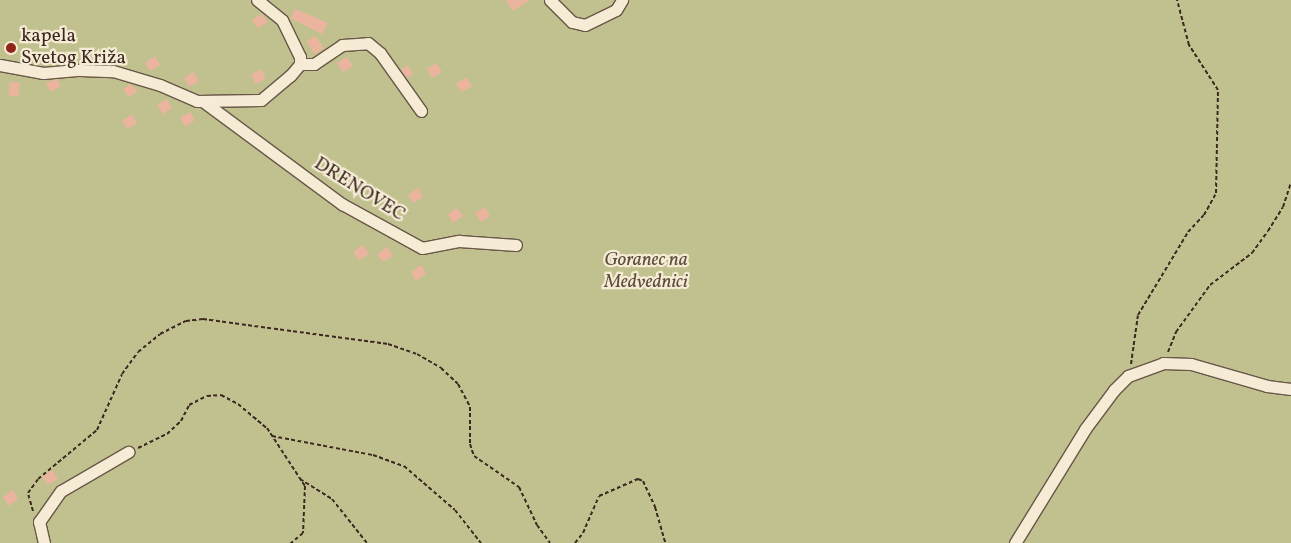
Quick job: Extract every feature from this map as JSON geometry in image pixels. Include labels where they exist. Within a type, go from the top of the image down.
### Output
[{"type":"street","points":[[0,64],[43,73],[80,70],[113,71],[160,84],[204,102],[261,100],[290,76],[300,64],[297,47],[282,20],[257,0]]},
{"type":"street","points":[[550,0],[572,22],[585,24],[616,10],[622,0]]},
{"type":"street","points":[[300,64],[314,64],[342,46],[368,43],[380,53],[421,110]]},
{"type":"street","name":"DRENOVEC","points":[[204,102],[342,204],[422,248],[459,242],[516,245]]},
{"type":"street","points":[[1015,543],[1085,429],[1114,390],[1128,376],[1163,363],[1191,364],[1267,386],[1291,389]]},
{"type":"street","points":[[44,543],[39,522],[62,491],[128,452]]},
{"type":"path","points":[[1128,376],[1138,315],[1188,232],[1204,216],[1216,193],[1218,90],[1189,44],[1177,0]]},
{"type":"path","points":[[1163,363],[1176,332],[1210,285],[1252,253],[1268,231],[1284,207],[1291,182]]},
{"type":"path","points":[[39,522],[30,507],[28,493],[38,479],[96,430],[122,374],[138,352],[160,334],[186,321],[202,319],[388,344],[417,354],[441,368],[458,384],[470,407],[470,444],[474,456],[519,487],[537,525],[550,543]]},
{"type":"path","points":[[128,452],[167,434],[181,421],[189,405],[207,396],[221,395],[238,404],[272,436],[305,486],[303,533],[291,543]]},
{"type":"path","points":[[272,436],[373,455],[404,466],[455,510],[481,543]]},
{"type":"path","points":[[300,479],[332,499],[367,543]]},
{"type":"path","points":[[575,543],[583,533],[599,496],[638,479],[643,481],[655,507],[665,543]]},
{"type":"green space","name":"Goranec na Medvednici","points":[[0,0],[1291,0],[1291,543],[0,543]]},
{"type":"building","points":[[506,0],[530,0],[513,11]]},
{"type":"building","points":[[295,9],[328,23],[322,34],[290,18]]},
{"type":"building","points":[[262,14],[268,22],[258,28],[252,20]]},
{"type":"building","points":[[315,36],[324,48],[315,54],[306,42]]},
{"type":"building","name":"kapela Svetog Križa","points":[[13,41],[18,49],[9,56],[3,47]]},
{"type":"building","points":[[155,56],[160,65],[150,71],[145,63]]},
{"type":"building","points":[[347,57],[353,66],[343,72],[337,63]]},
{"type":"building","points":[[436,63],[442,72],[432,78],[427,69]]},
{"type":"building","points":[[408,65],[413,74],[407,78],[401,70]]},
{"type":"building","points":[[261,69],[266,78],[256,84],[251,75]]},
{"type":"building","points":[[193,72],[199,81],[189,87],[184,78]]},
{"type":"building","points":[[466,77],[472,86],[462,92],[456,84]]},
{"type":"building","points":[[57,79],[61,86],[51,92],[46,83]]},
{"type":"building","points":[[10,82],[20,83],[18,97],[8,95]]},
{"type":"building","points":[[130,84],[138,91],[129,97],[123,89]]},
{"type":"building","points":[[167,99],[172,108],[163,114],[157,105]]},
{"type":"building","points":[[190,112],[195,120],[185,127],[180,118]]},
{"type":"building","points":[[132,114],[137,123],[128,129],[122,121]]},
{"type":"building","points":[[418,188],[423,197],[414,203],[408,195]]},
{"type":"building","points":[[485,207],[490,216],[481,222],[475,213]]},
{"type":"building","points":[[457,208],[463,216],[453,223],[448,214]]},
{"type":"building","points":[[363,245],[369,254],[359,260],[353,252]]},
{"type":"building","points":[[387,247],[393,256],[383,262],[377,254]]},
{"type":"building","points":[[421,265],[426,274],[416,281],[411,272]]},
{"type":"building","points":[[52,470],[58,479],[48,485],[42,477]]},
{"type":"building","points":[[13,490],[18,499],[9,506],[3,497]]},
{"type":"place","name":"kapela Svetog Križa","points":[[11,48]]}]
